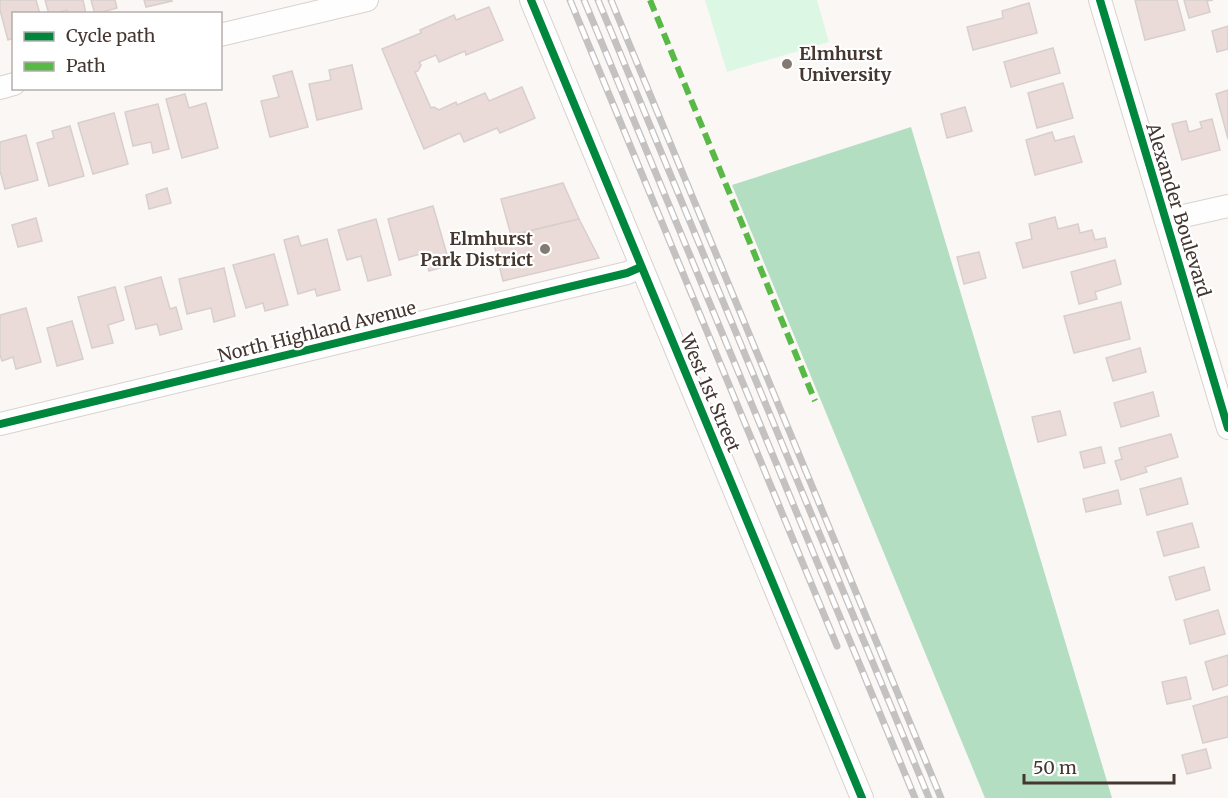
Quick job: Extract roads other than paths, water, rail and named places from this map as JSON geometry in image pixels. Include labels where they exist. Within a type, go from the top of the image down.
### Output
[{"type":"street","points":[[222,35],[367,0]]},
{"type":"street","name":"West 1st Street","points":[[531,0],[862,798]]},
{"type":"street","name":"Alexander Boulevard","points":[[1100,0],[1228,428]]},
{"type":"street","points":[[1166,220],[1228,206]]},
{"type":"street","name":"North Highland Avenue","points":[[0,424],[627,273],[641,267]]},
{"type":"railway","points":[[570,0],[837,646]]},
{"type":"railway","points":[[584,0],[915,798]]},
{"type":"railway","points":[[598,0],[929,798]]},
{"type":"railway","points":[[611,0],[941,798]]},
{"type":"place","name":"Elmhurst University","points":[[787,64]]},
{"type":"place","name":"Elmhurst Park District","points":[[545,249]]}]
